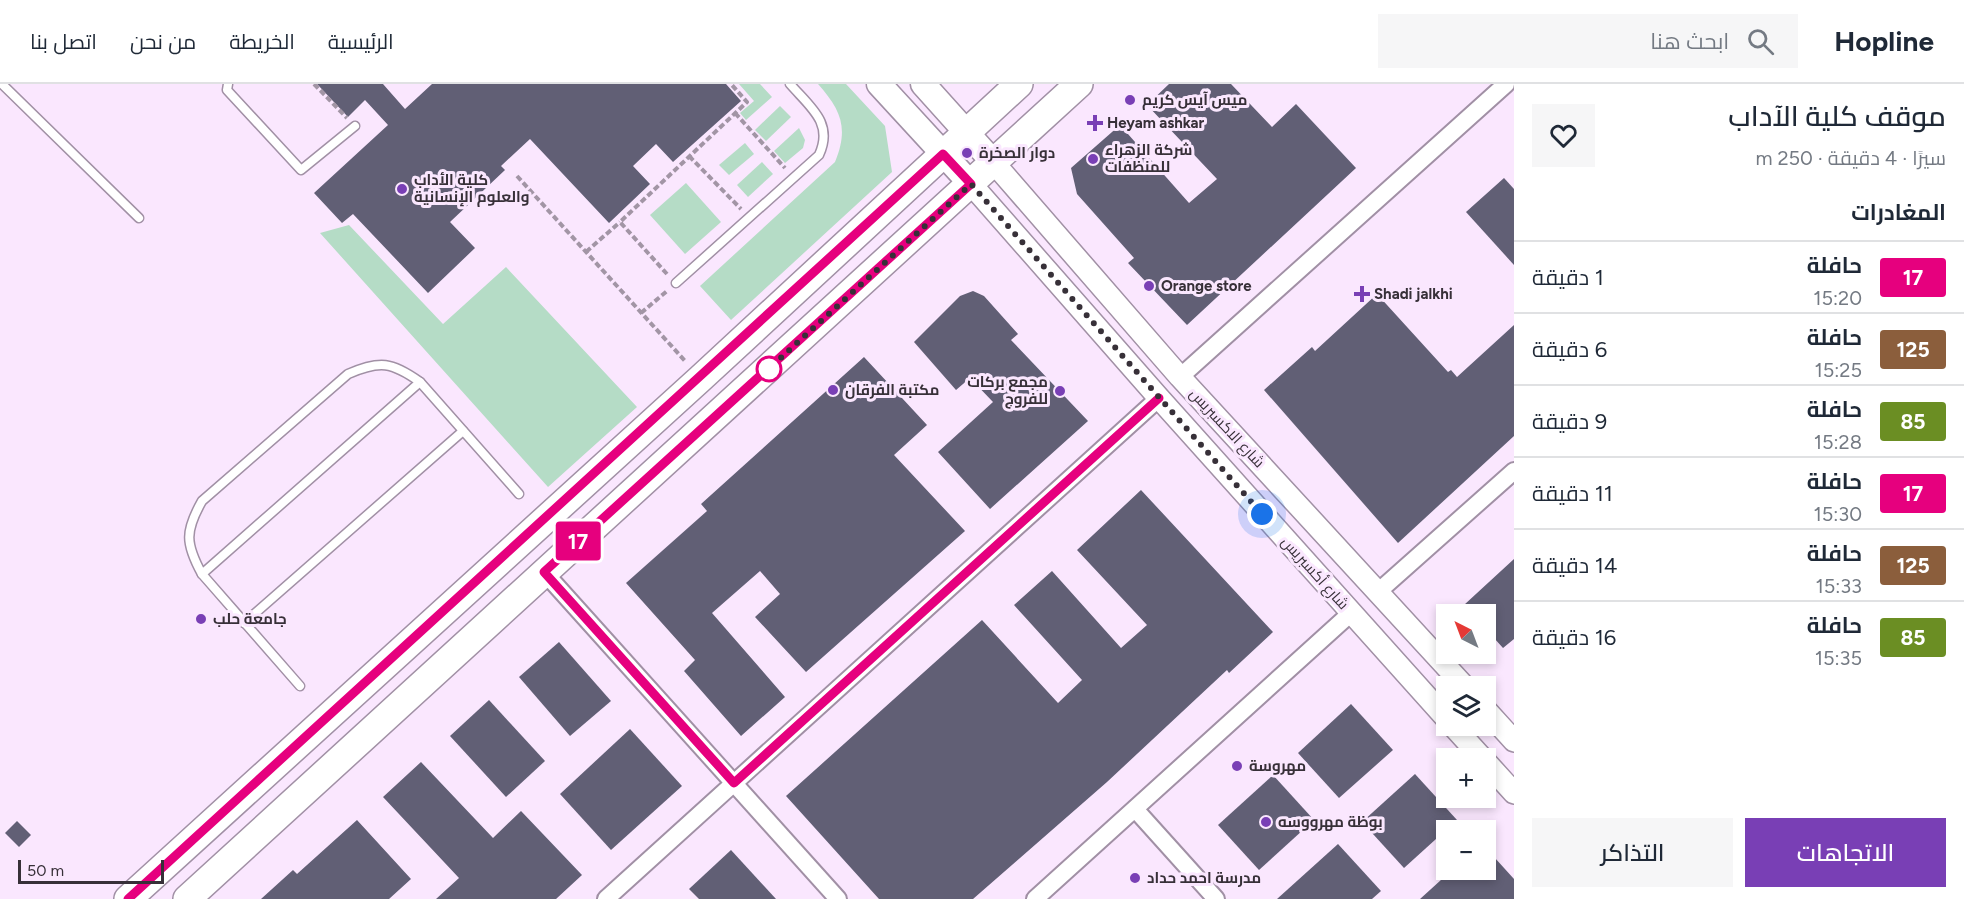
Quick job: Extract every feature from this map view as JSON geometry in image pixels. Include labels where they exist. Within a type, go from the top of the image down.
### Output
[{"type":"main road","points":[[879,84],[971,184]]},
{"type":"main road","points":[[923,84],[994,163]]},
{"type":"main road","points":[[128,899],[1019,84]]},
{"type":"main road","points":[[187,899],[1079,84]]},
{"type":"street","points":[[1180,377],[1506,84]]},
{"type":"street","name":"شارع الاكسبريس","points":[[994,163],[1180,377],[1455,676]]},
{"type":"street","name":"شارع أكسبريس","points":[[971,184],[1436,707]]},
{"type":"street","points":[[606,899],[1159,398]]},
{"type":"street","points":[[1379,591],[1514,471]]},
{"type":"street","points":[[544,572],[838,899]]},
{"type":"street","points":[[1035,899],[1351,614]]},
{"type":"street","points":[[1496,721],[1514,741]]},
{"type":"street","points":[[1462,736],[1473,748]]},
{"type":"street","points":[[1496,773],[1514,793]]},
{"type":"street","points":[[1134,809],[1216,899]]},
{"type":"lane","points":[[2,84],[139,218]]},
{"type":"lane","points":[[228,84],[227,90],[301,170],[355,126]]},
{"type":"lane","points":[[676,283],[819,155],[825,142],[823,124],[790,84]]},
{"type":"lane","points":[[300,686],[201,574],[191,555],[189,525],[202,501],[348,374],[373,363],[402,369],[420,382],[519,494]]},
{"type":"lane","points":[[201,574],[420,382]]},
{"type":"lane","points":[[244,623],[463,430]]},
{"type":"path","points":[[314,84],[355,126]]},
{"type":"path","points":[[586,252],[747,102],[731,84]]},
{"type":"path","points":[[735,113],[794,178]]},
{"type":"path","points":[[689,156],[749,218]]},
{"type":"path","points":[[517,176],[700,378]]},
{"type":"path","points":[[620,222],[676,283],[641,313]]},
{"type":"green space","points":[[739,84],[760,84],[772,97],[746,120],[740,113],[754,101]]},
{"type":"green space","points":[[818,84],[846,84],[885,126],[892,172],[731,320],[700,286],[835,162],[842,129],[837,111]]},
{"type":"green space","points":[[780,106],[791,117],[766,141],[755,130]]},
{"type":"green space","points":[[799,128],[805,140],[803,148],[785,163],[774,151]]},
{"type":"green space","points":[[745,143],[754,154],[729,175],[719,165]]},
{"type":"green space","points":[[762,162],[773,174],[748,197],[737,185]]},
{"type":"green space","points":[[686,183],[721,222],[685,254],[650,215]]},
{"type":"green space","points":[[349,225],[443,324],[506,267],[637,407],[548,487],[320,233]]},
{"type":"building","name":"كلية الأداب والعلوم الإنسانية","points":[[317,84],[383,84],[405,109],[432,84],[726,84],[741,101],[673,162],[656,144],[633,166],[650,184],[609,223],[530,139],[501,166],[505,170],[450,222],[475,248],[428,293],[353,214],[342,223],[314,193],[388,125],[365,100],[348,117]]},
{"type":"building","points":[[1169,84],[1231,84],[1272,127],[1296,104],[1356,168],[1187,325],[1128,263],[1134,258],[1077,194],[1071,168],[1120,125],[1189,203],[1217,179],[1147,105]]},
{"type":"building","points":[[1504,178],[1514,189],[1514,265],[1466,212]]},
{"type":"building","points":[[973,291],[984,296],[1018,334],[1011,340],[1088,421],[990,509],[938,452],[993,402],[970,378],[956,390],[914,342],[960,296]]},
{"type":"building","points":[[1377,294],[1448,372],[1451,370],[1457,377],[1514,325],[1514,436],[1398,543],[1264,390],[1312,347],[1315,351]]},
{"type":"building","points":[[864,357],[927,425],[894,455],[965,531],[806,672],[755,617],[780,594],[760,571],[712,613],[785,697],[741,736],[684,671],[695,660],[626,583],[707,511],[701,504]]},
{"type":"building","points":[[1141,490],[1273,632],[1229,673],[1227,670],[1107,782],[973,899],[879,899],[786,796],[982,620],[1058,703],[1082,680],[1014,605],[1052,571],[1121,648],[1147,625],[1077,550]]},
{"type":"building","points":[[1514,559],[1514,639],[1503,648],[1496,640],[1496,604],[1465,604]]},
{"type":"building","points":[[559,642],[611,701],[570,736],[519,677]]},
{"type":"building","points":[[489,700],[545,761],[506,797],[450,736]]},
{"type":"building","points":[[1351,704],[1393,750],[1339,798],[1298,753]]},
{"type":"building","points":[[630,729],[682,786],[611,850],[560,794]]},
{"type":"building","points":[[421,762],[493,838],[521,811],[582,875],[556,899],[436,899],[459,878],[383,797]]},
{"type":"building","points":[[1415,774],[1436,797],[1436,808],[1446,808],[1457,820],[1436,820],[1436,839],[1404,868],[1362,822]]},
{"type":"building","name":"بوظة مهرووسه","points":[[1273,775],[1314,820],[1259,870],[1218,825]]},
{"type":"building","points":[[357,820],[411,879],[389,899],[261,899],[293,870],[297,874]]},
{"type":"building","points":[[17,821],[31,835],[19,847],[5,833]]},
{"type":"building","points":[[1338,844],[1381,891],[1372,899],[1277,899]]},
{"type":"building","points":[[731,850],[776,899],[699,899],[689,889]]},
{"type":"building","points":[[1496,859],[1514,879],[1514,899],[1420,899],[1441,880],[1496,880]]},
{"type":"bus line","name":"17","points":[[128,899],[712,368],[943,154],[971,184],[544,572],[734,783],[1159,398]]},
{"type":"place","name":"ميس آيس كريم","points":[[1130,100]]},
{"type":"place","name":"Heyam ashkar","points":[[1095,123]]},
{"type":"place","name":"دوار الصخرة","points":[[967,153]]},
{"type":"place","name":"شركة الزهراء للمنظفات","points":[[1093,159]]},
{"type":"place","name":"كلية الأداب والعلوم الإنسانية","points":[[402,189]]},
{"type":"place","name":"Orange store","points":[[1149,286]]},
{"type":"place","name":"Shadi jalkhi","points":[[1362,294]]},
{"type":"place","name":"مكتبة الفرقان","points":[[833,390]]},
{"type":"place","name":"مجمع بركات للفروج","points":[[1060,391]]},
{"type":"place","name":"جامعة حلب","points":[[201,619]]},
{"type":"place","name":"مهروسة","points":[[1237,766]]},
{"type":"place","name":"بوظة مهرووسه","points":[[1266,822]]},
{"type":"place","name":"مدرسة احمد حداد","points":[[1135,878]]},
{"type":"route","points":[[769,369],[763,374],[971,184],[1262,514]]}]
